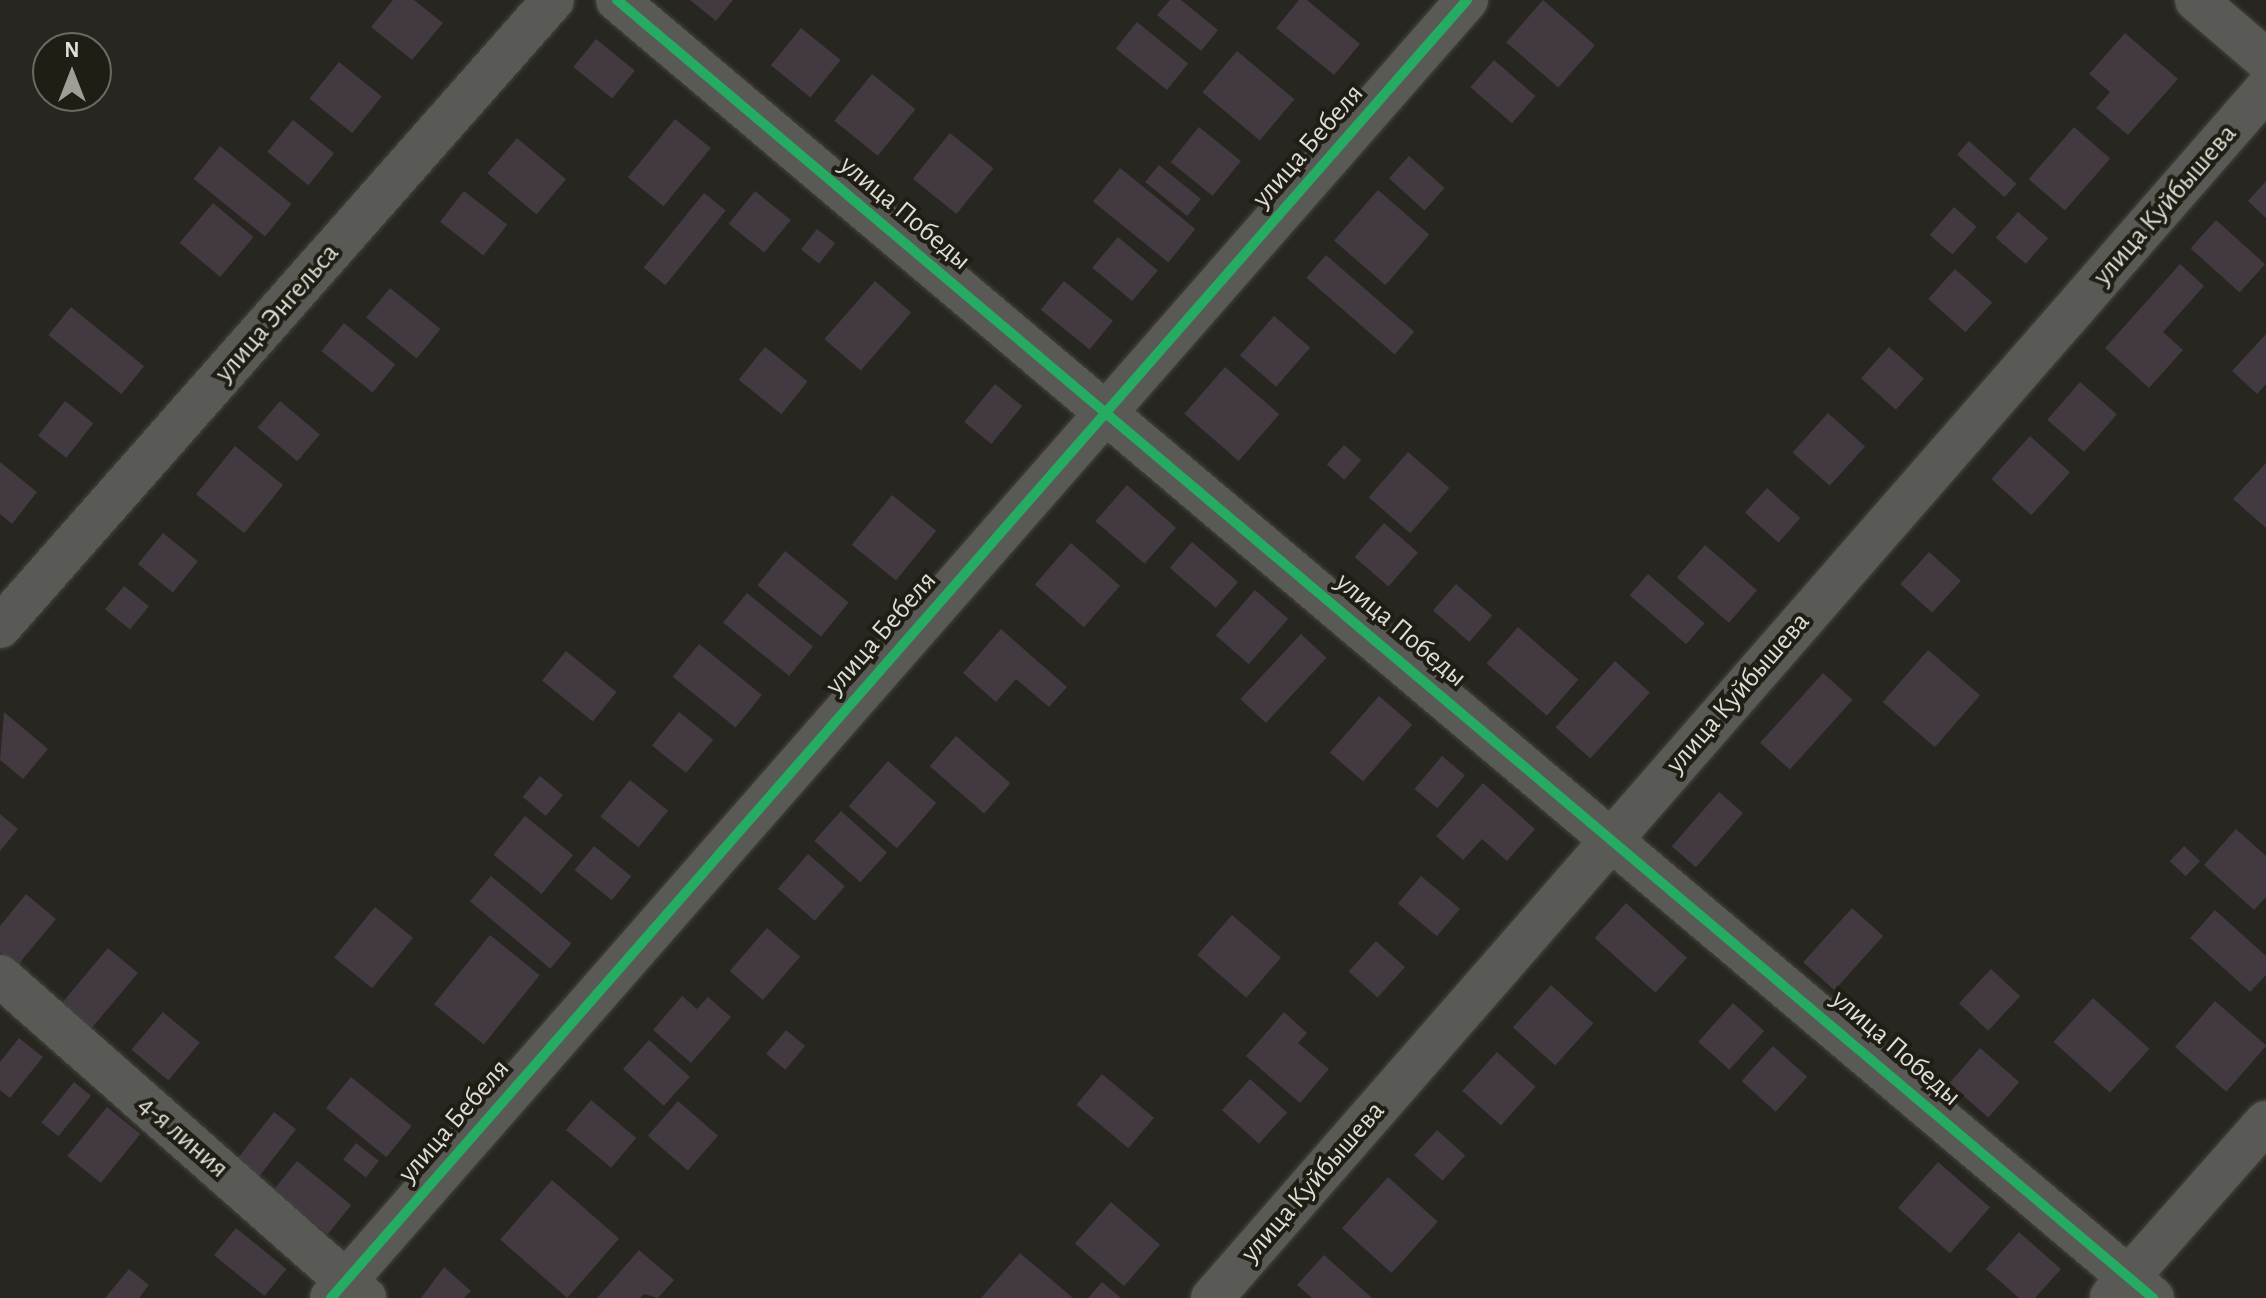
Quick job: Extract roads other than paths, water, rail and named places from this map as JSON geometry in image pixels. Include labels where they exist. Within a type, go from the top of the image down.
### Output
[{"type":"street","name":"улица Энгельса","points":[[0,627],[553,0]]},
{"type":"street","name":"улица Победы","points":[[617,0],[1105,414],[1613,837],[2130,1291]]},
{"type":"street","name":"улица Бебеля","points":[[347,1292],[1467,0]]},
{"type":"street","points":[[2196,0],[2266,60]]},
{"type":"street","name":"улица Куйбышева","points":[[1212,1298],[2266,89]]},
{"type":"street","name":"4-я линия","points":[[0,976],[347,1292]]},
{"type":"street","points":[[2130,1291],[2266,1122]]}]
